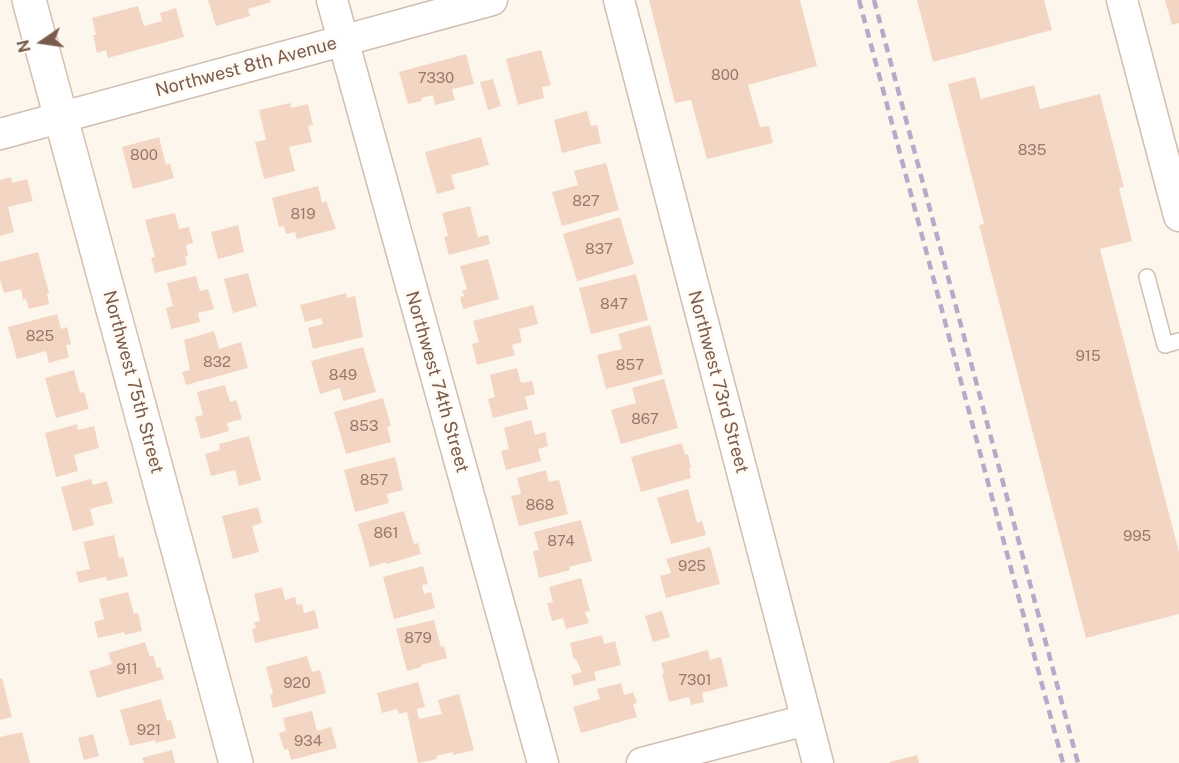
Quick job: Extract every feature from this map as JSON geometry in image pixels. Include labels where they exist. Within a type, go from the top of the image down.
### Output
[{"type":"street","name":"Northwest 75th Street","points":[[29,0],[236,763]]},
{"type":"street","name":"Northwest 74th Street","points":[[332,0],[543,763]]},
{"type":"street","name":"Northwest 8th Avenue","points":[[0,134],[492,0]]},
{"type":"street","name":"Northwest 73rd Street","points":[[619,0],[818,763]]},
{"type":"street","points":[[1122,0],[1179,216]]},
{"type":"street","points":[[642,763],[806,720]]},
{"type":"lane","points":[[1147,277],[1165,345],[1179,341]]},
{"type":"building","points":[[208,0],[270,0],[271,2],[248,9],[250,16],[216,26]]},
{"type":"building","points":[[649,0],[800,0],[817,66],[748,85],[760,127],[769,126],[773,143],[707,159],[691,100],[675,103]]},
{"type":"building","points":[[917,0],[1044,0],[1052,30],[933,62]]},
{"type":"building","points":[[1165,0],[1179,0],[1179,23],[1172,25]]},
{"type":"building","points":[[138,6],[144,26],[162,21],[160,13],[176,8],[184,37],[108,58],[106,50],[97,53],[92,18]]},
{"type":"building","points":[[541,50],[551,85],[542,87],[544,98],[518,105],[506,59]]},
{"type":"building","points":[[466,54],[474,84],[452,89],[455,100],[435,105],[433,95],[421,98],[422,101],[408,104],[399,72]]},
{"type":"building","points":[[975,77],[981,99],[1034,85],[1040,109],[1100,94],[1124,187],[1119,188],[1132,241],[1100,249],[1179,552],[1179,614],[1086,638],[979,225],[984,224],[948,84]]},
{"type":"building","points":[[493,79],[501,106],[488,110],[480,82]]},
{"type":"building","points":[[290,103],[291,108],[308,104],[313,125],[308,126],[312,142],[289,147],[295,171],[264,179],[255,142],[266,140],[259,110]]},
{"type":"building","points":[[587,111],[591,126],[597,125],[601,143],[562,153],[554,120]]},
{"type":"building","points":[[159,137],[166,165],[170,164],[174,178],[133,189],[122,147]]},
{"type":"building","points":[[481,137],[489,165],[451,175],[455,189],[437,194],[425,152]]},
{"type":"building","points":[[606,163],[619,210],[562,226],[552,192],[578,185],[574,171]]},
{"type":"building","points":[[11,177],[12,183],[27,179],[33,201],[8,207],[14,232],[0,236],[0,180]]},
{"type":"building","points":[[318,186],[322,203],[326,201],[336,229],[297,239],[295,232],[286,234],[284,226],[279,227],[272,198]]},
{"type":"building","points":[[470,206],[478,237],[488,235],[490,244],[449,255],[444,237],[448,236],[442,213]]},
{"type":"building","points":[[175,213],[179,229],[189,227],[193,243],[186,245],[187,265],[155,273],[151,258],[155,257],[145,220]]},
{"type":"building","points":[[620,217],[634,264],[577,281],[563,234]]},
{"type":"building","points":[[238,225],[244,252],[218,259],[211,232]]},
{"type":"building","points":[[38,252],[49,293],[47,294],[49,304],[29,309],[26,299],[23,300],[21,289],[4,293],[0,279],[0,262]]},
{"type":"building","points":[[488,259],[499,299],[463,309],[460,297],[464,296],[462,291],[467,289],[460,266]]},
{"type":"building","points":[[248,273],[257,306],[233,313],[224,279]]},
{"type":"building","points":[[636,274],[648,320],[591,334],[579,288]]},
{"type":"building","points":[[196,276],[200,291],[208,289],[214,309],[198,313],[200,322],[171,329],[166,308],[173,306],[167,283]]},
{"type":"building","points":[[346,293],[347,298],[355,296],[363,337],[313,349],[308,328],[323,324],[321,318],[305,322],[300,305]]},
{"type":"building","points":[[533,305],[538,324],[519,329],[522,342],[512,345],[515,355],[477,365],[472,344],[479,342],[473,321]]},
{"type":"building","points":[[57,314],[61,329],[67,327],[71,344],[66,345],[69,357],[49,363],[46,351],[17,359],[8,327]]},
{"type":"building","points":[[650,325],[663,374],[606,389],[597,355],[622,349],[618,334]]},
{"type":"building","points":[[214,331],[219,349],[241,342],[248,368],[186,385],[182,372],[190,370],[184,340]]},
{"type":"building","points":[[363,347],[376,392],[343,401],[340,388],[320,394],[311,361]]},
{"type":"building","points":[[517,368],[521,383],[532,381],[535,394],[525,397],[528,409],[493,418],[488,399],[495,397],[490,375]]},
{"type":"building","points":[[74,370],[80,393],[84,392],[89,409],[56,418],[45,378]]},
{"type":"building","points":[[664,379],[678,428],[621,444],[611,410],[636,403],[632,388]]},
{"type":"building","points":[[225,385],[230,402],[236,400],[242,419],[227,423],[229,431],[201,439],[195,417],[203,415],[197,392]]},
{"type":"building","points":[[383,398],[391,426],[387,427],[391,442],[346,454],[334,412]]},
{"type":"building","points":[[531,420],[535,435],[545,432],[548,446],[538,449],[541,461],[506,470],[501,451],[509,449],[504,428]]},
{"type":"building","points":[[77,424],[78,430],[94,426],[99,448],[74,455],[78,471],[56,477],[45,433]]},
{"type":"building","points":[[249,436],[261,480],[239,486],[235,470],[211,476],[205,454],[220,450],[219,444]]},
{"type":"building","points":[[682,443],[685,455],[688,454],[691,478],[641,492],[631,457]]},
{"type":"building","points":[[395,457],[403,490],[387,494],[389,503],[355,512],[344,470]]},
{"type":"building","points":[[546,470],[549,482],[559,480],[568,514],[519,526],[511,496],[521,494],[517,478]]},
{"type":"building","points":[[91,479],[93,485],[107,481],[113,503],[90,509],[94,525],[73,531],[61,487]]},
{"type":"building","points":[[688,489],[697,523],[702,521],[706,535],[671,544],[657,498]]},
{"type":"building","points":[[258,507],[262,523],[252,526],[259,552],[233,559],[222,516]]},
{"type":"building","points":[[404,511],[414,544],[418,543],[421,554],[370,567],[358,524]]},
{"type":"building","points":[[581,520],[592,561],[569,567],[570,570],[539,578],[533,551],[539,550],[534,532]]},
{"type":"building","points":[[114,535],[119,558],[123,557],[128,576],[107,581],[106,577],[79,583],[76,572],[90,569],[83,542]]},
{"type":"building","points":[[710,547],[720,584],[666,598],[660,576],[671,573],[666,559]]},
{"type":"building","points":[[423,566],[428,584],[422,585],[424,594],[431,592],[435,608],[394,619],[383,577]]},
{"type":"building","points":[[581,578],[590,611],[585,612],[589,623],[566,629],[563,618],[552,621],[547,603],[553,602],[549,587]]},
{"type":"building","points":[[282,587],[285,600],[295,597],[297,605],[302,604],[304,613],[315,610],[319,628],[255,643],[252,629],[256,628],[254,622],[260,621],[254,594]]},
{"type":"building","points":[[128,592],[134,614],[138,613],[142,631],[125,635],[124,632],[98,638],[94,622],[104,619],[99,599]]},
{"type":"building","points":[[662,611],[670,637],[653,642],[645,616]]},
{"type":"building","points":[[434,620],[441,647],[444,646],[447,658],[407,671],[396,629]]},
{"type":"building","points":[[602,635],[604,644],[615,641],[621,665],[594,672],[596,680],[574,686],[571,675],[582,672],[576,659],[574,660],[570,643]]},
{"type":"building","points":[[145,642],[150,657],[153,655],[164,679],[97,698],[89,671],[112,664],[108,653]]},
{"type":"building","points":[[708,650],[710,660],[721,657],[728,686],[702,693],[704,702],[691,705],[689,697],[669,702],[661,663]]},
{"type":"building","points":[[307,656],[312,672],[320,670],[326,693],[273,708],[270,695],[273,694],[266,667]]},
{"type":"building","points":[[2,678],[12,717],[0,720],[0,679]]},
{"type":"building","points":[[418,682],[425,707],[417,709],[419,719],[442,714],[438,700],[459,694],[474,750],[453,755],[453,752],[436,756],[437,759],[418,763],[407,712],[399,714],[397,709],[382,713],[377,693]]},
{"type":"building","points":[[621,683],[624,695],[633,692],[637,703],[633,704],[637,717],[581,733],[573,707],[600,699],[597,689]]},
{"type":"building","points":[[161,699],[167,721],[171,720],[176,738],[130,746],[120,710]]},
{"type":"building","points":[[312,711],[317,731],[331,727],[337,748],[291,760],[288,749],[284,750],[279,733],[286,731],[283,718]]},
{"type":"building","points":[[22,732],[30,763],[0,763],[0,737]]},
{"type":"building","points":[[93,734],[99,756],[84,760],[78,738]]},
{"type":"building","points":[[172,750],[175,763],[144,763],[142,758]]},
{"type":"building","points":[[917,755],[919,763],[890,763],[890,762]]},
{"type":"railway","points":[[859,0],[1063,763]]},
{"type":"railway","points":[[874,0],[1078,763]]}]
